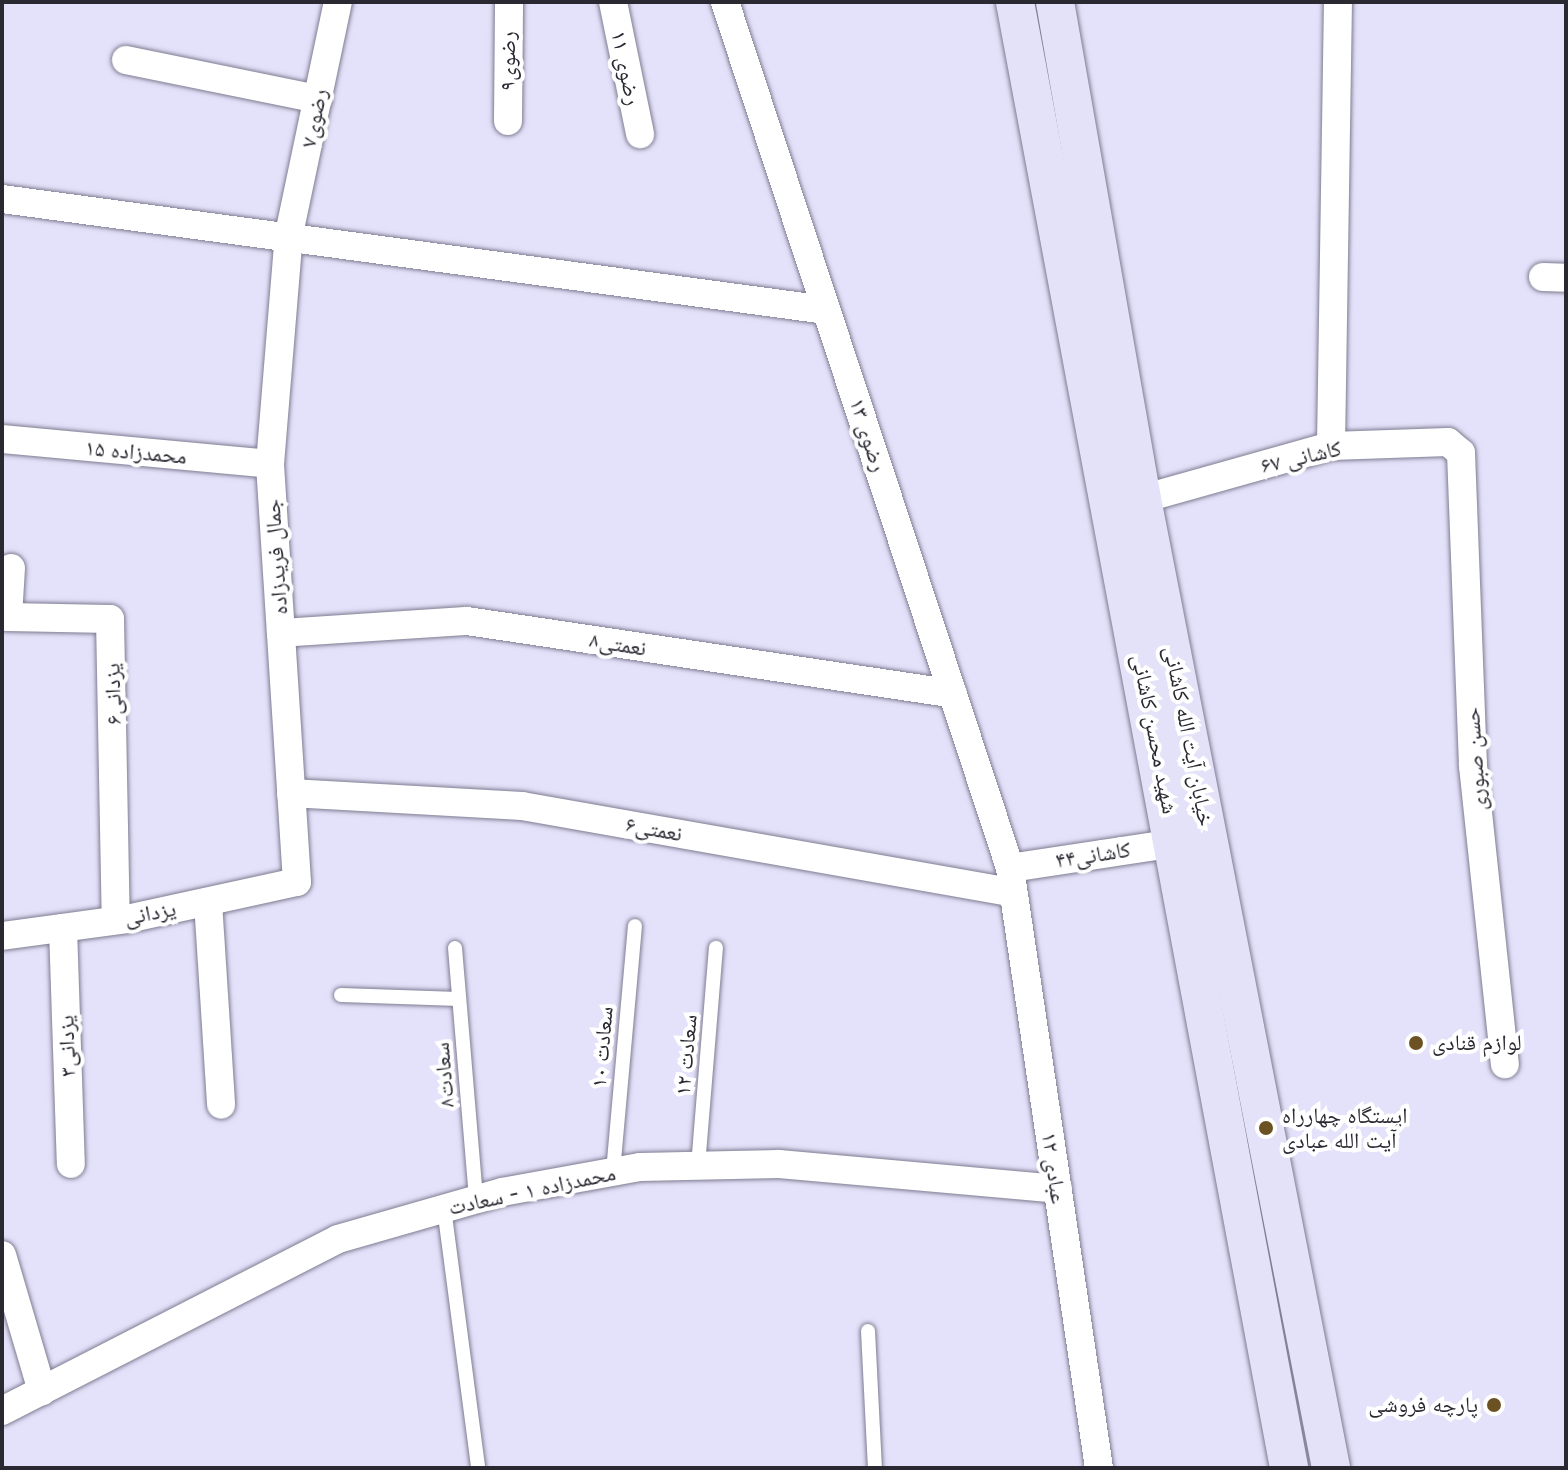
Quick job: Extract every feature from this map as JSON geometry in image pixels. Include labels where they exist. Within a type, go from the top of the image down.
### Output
[{"type":"main road","name":"شهید محسن کاشانی","points":[[1015,2],[1176,843],[1289,1468]]},
{"type":"main road","name":"خیابان آیت الله کاشانی","points":[[1055,2],[1142,499],[1331,1468]]},
{"type":"street","name":"رضوی۷","points":[[289,234],[338,2]]},
{"type":"street","name":"رضوی۹","points":[[508,121],[509,2]]},
{"type":"street","name":"رضوی ۱۱","points":[[613,2],[640,134]]},
{"type":"street","name":"رضوی ۱۳","points":[[725,2],[1012,880]]},
{"type":"street","points":[[1331,446],[1338,2]]},
{"type":"street","points":[[126,60],[318,99]]},
{"type":"street","points":[[2,199],[289,234],[826,310]]},
{"type":"street","name":"جمال فریدزاده","points":[[289,234],[270,464],[297,882]]},
{"type":"street","name":"محمدزاده ۱۵","points":[[2,439],[270,464]]},
{"type":"street","name":"کاشانی ۶۷","points":[[1142,499],[1331,446],[1448,442],[1461,453]]},
{"type":"street","name":"حسن صبوری","points":[[1461,453],[1473,766],[1505,1064]]},
{"type":"street","name":"یزدانی۶","points":[[11,568],[8,617],[110,619],[116,920]]},
{"type":"street","name":"نعمتی۸","points":[[281,633],[467,621],[953,694]]},
{"type":"street","name":"نعمتی۶","points":[[291,793],[522,806],[1012,880]]},
{"type":"street","name":"کاشانی۴۴","points":[[1012,880],[1176,843]]},
{"type":"street","name":"عبادی ۱۲","points":[[1012,880],[1099,1468]]},
{"type":"street","name":"یزدانی","points":[[2,936],[116,920],[297,882]]},
{"type":"street","points":[[208,902],[221,1105]]},
{"type":"street","name":"یزدانی۳","points":[[63,928],[71,1164]]},
{"type":"street","name":"محمدزاده ۱ - سعادت","points":[[2,1411],[338,1239],[476,1199],[613,1172],[779,1164],[1058,1189]]},
{"type":"street","points":[[2,1255],[42,1391]]},
{"type":"lane","name":"سعادت ۱۰","points":[[613,1172],[635,926]]},
{"type":"lane","name":"سعادت۸","points":[[455,948],[476,1199]]},
{"type":"lane","name":"سعادت ۱۲","points":[[698,1166],[716,948]]},
{"type":"lane","points":[[341,995],[459,999]]},
{"type":"lane","points":[[444,1208],[478,1468]]},
{"type":"lane","points":[[868,1331],[875,1468]]},
{"type":"place","name":"لوازم قنادی","points":[[1416,1043]]},
{"type":"place","name":"ایستگاه چهارراه آیت الله عبادی","points":[[1266,1128]]},
{"type":"place","name":"پارچه فروشی","points":[[1494,1405]]}]
